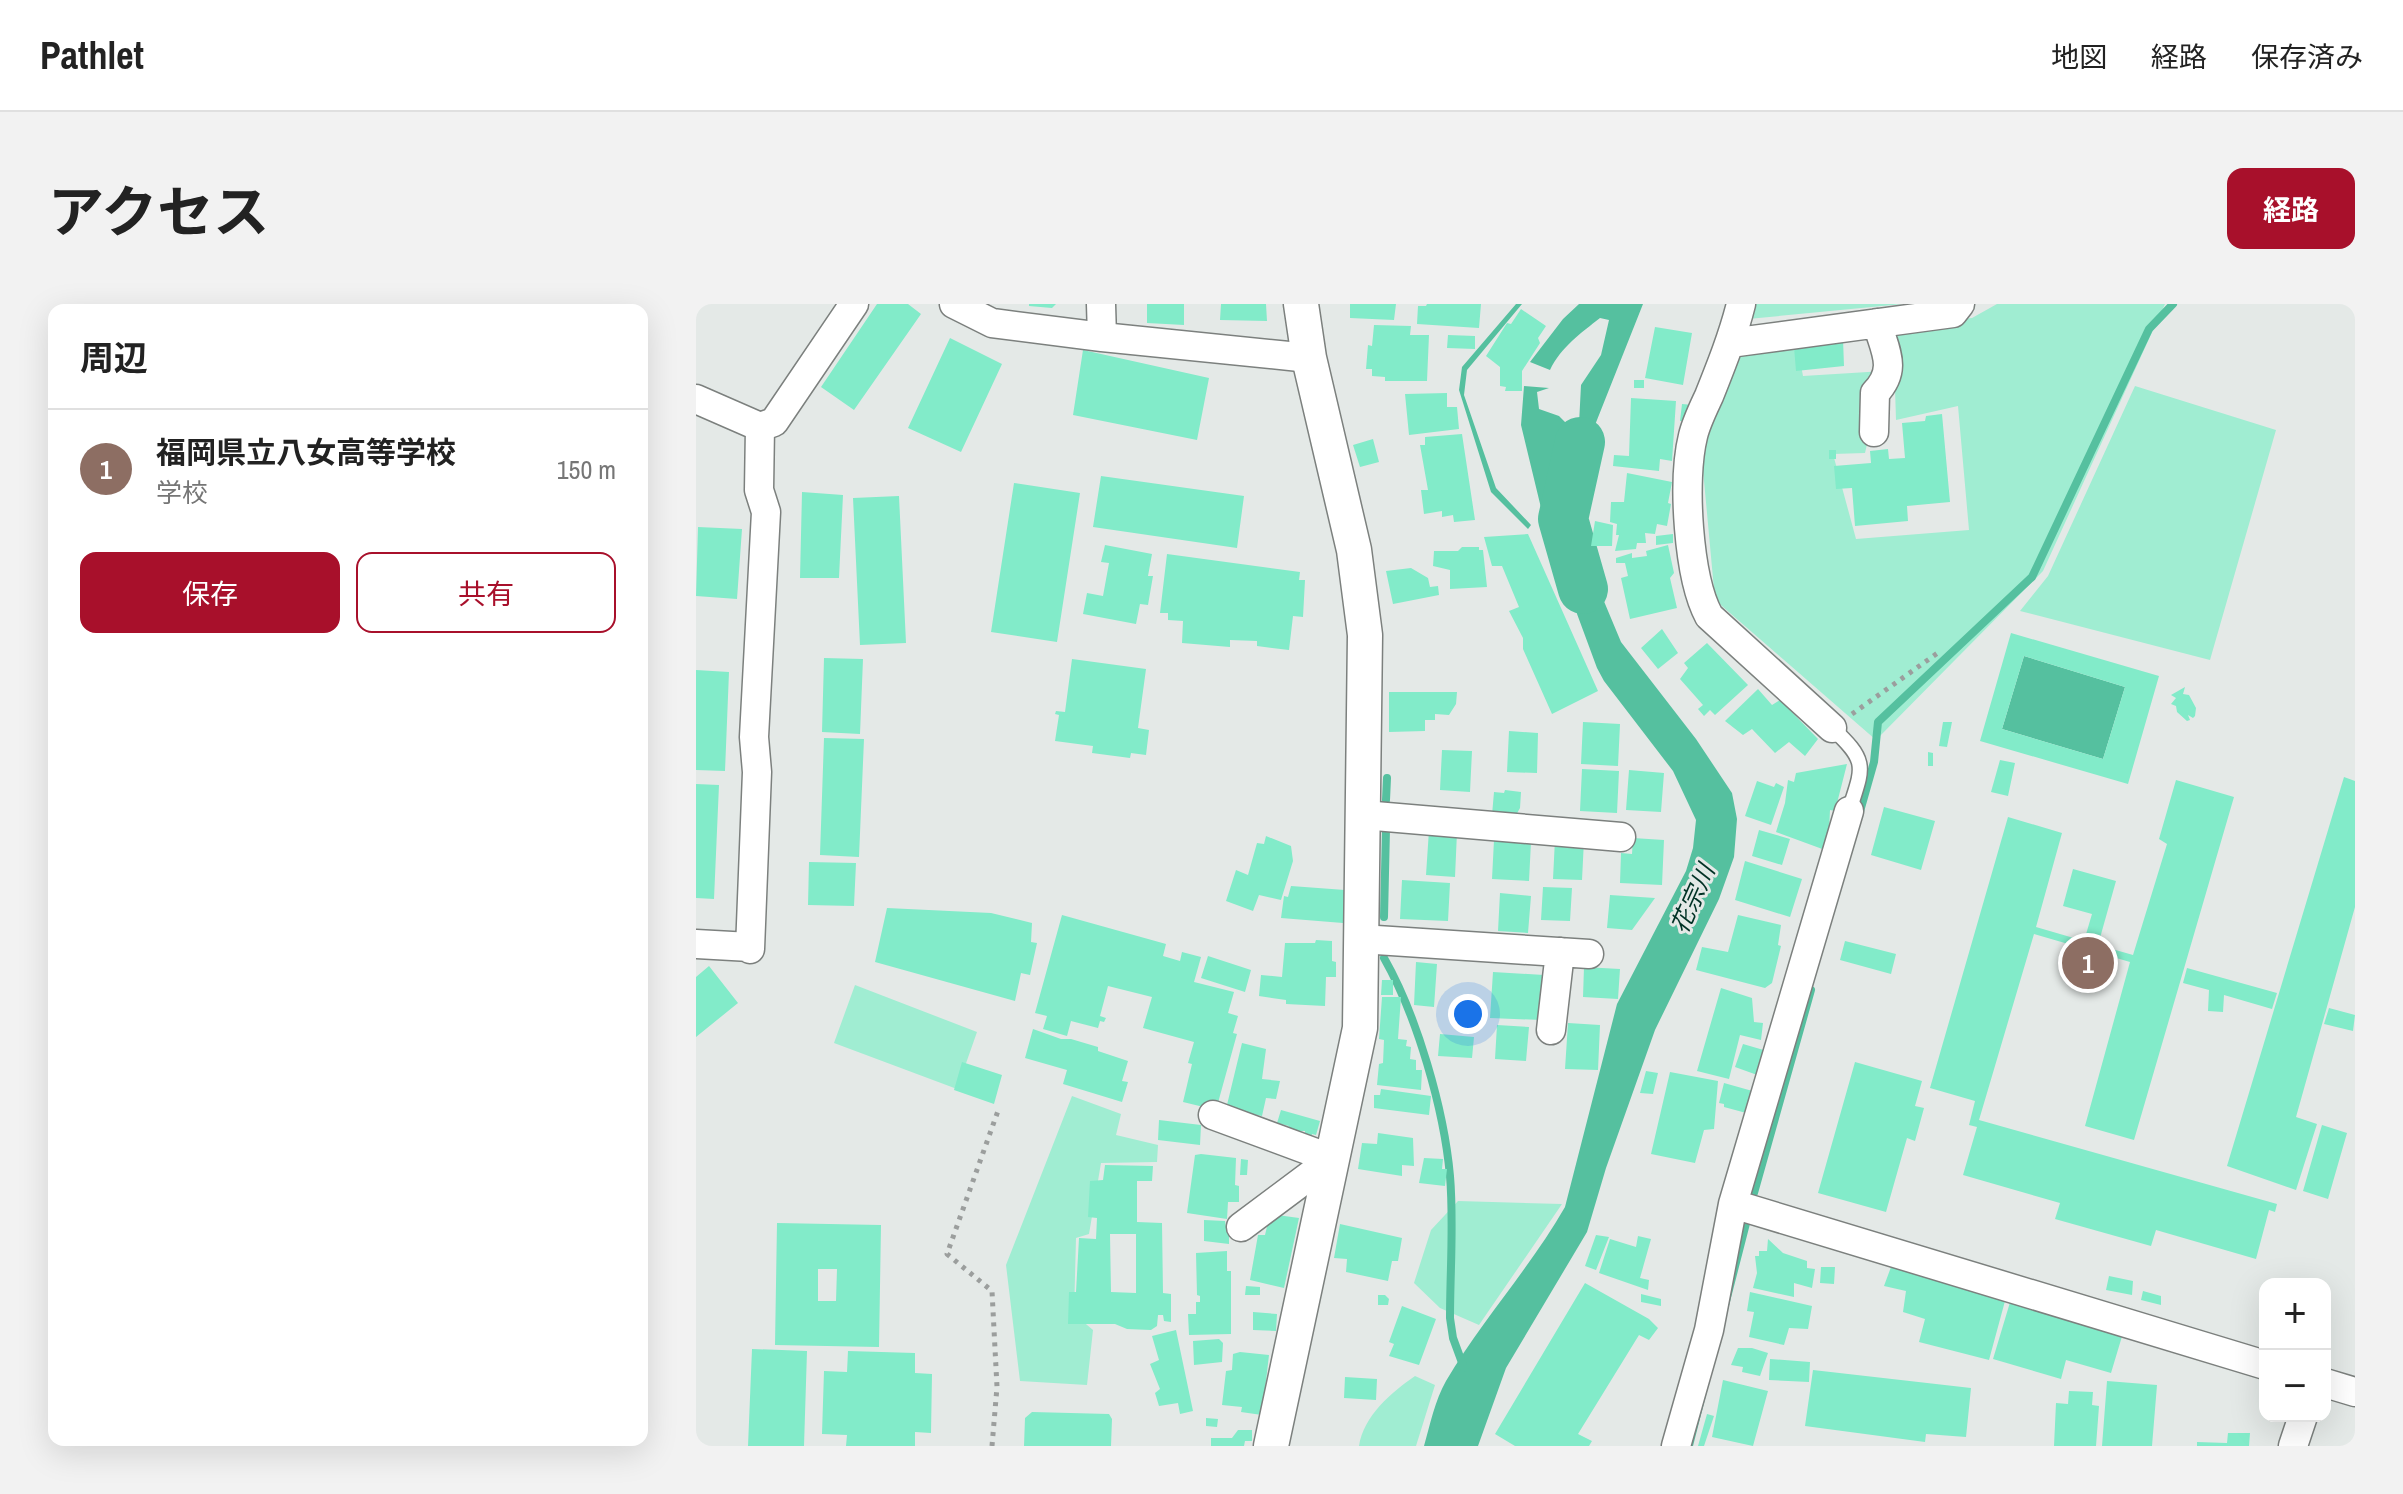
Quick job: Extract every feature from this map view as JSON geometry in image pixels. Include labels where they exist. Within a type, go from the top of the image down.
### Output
[{"type":"street","points":[[697,408],[760,427],[774,422],[854,304]]},
{"type":"street","points":[[954,304],[992,323],[1309,358]]},
{"type":"street","points":[[1101,304],[1102,337]]},
{"type":"street","points":[[1271,1446],[1360,1028],[1365,635],[1354,550],[1309,358],[1301,304]]},
{"type":"street","points":[[1741,304],[1730,343],[1693,436],[1687,504],[1689,536],[1703,605],[1709,616],[1832,728]]},
{"type":"street","points":[[1730,343],[1953,313],[1960,304]]},
{"type":"street","points":[[1874,432],[1875,393],[1886,382],[1889,372],[1877,323]]},
{"type":"street","points":[[696,944],[750,948],[757,772],[754,737],[766,512],[759,490],[760,427]]},
{"type":"street","points":[[1676,1446],[1709,1330],[1733,1204],[1849,811]]},
{"type":"street","points":[[1363,815],[1621,837]]},
{"type":"street","points":[[1361,939],[1589,954]]},
{"type":"street","points":[[1551,1030],[1560,952]]},
{"type":"street","points":[[1213,1115],[1332,1159]]},
{"type":"street","points":[[1241,1227],[1332,1159]]},
{"type":"street","points":[[1733,1204],[2259,1363]]},
{"type":"street","points":[[2331,1385],[2355,1392]]},
{"type":"street","points":[[2293,1446],[2301,1422]]},
{"type":"lane","points":[[1832,728],[1859,758],[1861,770],[1849,811]]},
{"type":"path","points":[[1832,728],[1939,652]]},
{"type":"path","points":[[992,1446],[997,1387],[992,1291],[947,1254],[999,1108]]},
{"type":"shaded area","points":[[1752,304],[1903,304],[1748,319]]},
{"type":"shaded area","points":[[1997,304],[2165,304],[2043,571],[1876,740],[1715,600],[1701,448],[1739,351],[1796,339],[1803,376],[1884,371],[1865,453],[1833,454],[1856,539],[1969,530],[1958,406],[1896,420],[1893,326],[1972,318]]},
{"type":"shaded area","points":[[2135,386],[2276,430],[2210,660],[2020,611],[2048,576]]},
{"type":"shaded area","points":[[855,985],[977,1032],[957,1089],[834,1043]]},
{"type":"shaded area","points":[[1072,1096],[1121,1114],[1116,1135],[1158,1145],[1157,1162],[1101,1163],[1089,1234],[1076,1238],[1074,1314],[1093,1330],[1087,1385],[1020,1381],[1006,1265]]},
{"type":"shaded area","points":[[1458,1201],[1562,1204],[1479,1325],[1440,1308],[1414,1283],[1431,1230]]},
{"type":"shaded area","points":[[1415,1376],[1435,1385],[1416,1446],[1359,1446],[1366,1424],[1373,1415],[1388,1397]]},
{"type":"water","points":[[1516,304],[1522,304],[1467,370],[1464,395],[1496,488],[1531,525],[1528,529],[1491,492],[1459,390],[1462,367]]},
{"type":"water","points":[[1579,304],[1643,304],[1595,425],[1578,506],[1542,512],[1521,425],[1524,386],[1549,388],[1537,392],[1539,409],[1559,416],[1573,430],[1579,424],[1581,385],[1601,355],[1609,320],[1600,318],[1579,335],[1560,354],[1550,370],[1530,362],[1563,319]]},
{"type":"water","points":[[1580,521],[1598,587],[1621,642],[1696,739],[1732,793],[1737,819],[1734,857],[1719,899],[1655,1030],[1606,1168],[1587,1232],[1506,1368],[1478,1446],[1424,1446],[1446,1381],[1565,1207],[1617,1004],[1686,871],[1693,848],[1696,820],[1673,771],[1597,668],[1546,530]]},
{"type":"water","points":[[2024,656],[2125,687],[2103,759],[2002,729]]},
{"type":"water","points":[[1745,1218],[1751,1220],[1693,1446],[1688,1446]]},
{"type":"building","points":[[877,304],[908,304],[921,314],[854,410],[821,387]]},
{"type":"building","points":[[1029,304],[1056,304],[1052,308]]},
{"type":"building","points":[[1147,304],[1184,304],[1184,325],[1147,323]]},
{"type":"building","points":[[1221,304],[1266,304],[1267,321],[1220,320]]},
{"type":"building","points":[[1350,304],[1396,304],[1394,320],[1350,318]]},
{"type":"building","points":[[1481,304],[1479,328],[1417,324],[1418,306]]},
{"type":"building","points":[[1521,309],[1546,326],[1538,338],[1540,343],[1522,371],[1522,391],[1505,391],[1506,387],[1500,386],[1500,367],[1486,356],[1507,323],[1511,324]]},
{"type":"building","points":[[1374,325],[1411,326],[1410,335],[1429,335],[1427,381],[1385,381],[1385,377],[1372,376],[1372,369],[1366,369]]},
{"type":"building","points":[[1655,327],[1692,333],[1683,385],[1645,378]]},
{"type":"building","points":[[1448,335],[1475,336],[1475,349],[1447,348]]},
{"type":"building","points":[[950,338],[1002,364],[961,452],[908,428]]},
{"type":"building","points":[[1843,339],[1844,366],[1796,371],[1794,347]]},
{"type":"building","points":[[1083,350],[1209,378],[1197,440],[1073,415]]},
{"type":"building","points":[[1634,380],[1644,380],[1644,388],[1634,388]]},
{"type":"building","points":[[1447,393],[1447,407],[1457,407],[1459,429],[1409,435],[1405,394]]},
{"type":"building","points":[[1631,398],[1676,401],[1672,461],[1660,459],[1659,471],[1613,466],[1614,455],[1629,456]]},
{"type":"building","points":[[1682,404],[1693,405],[1687,421],[1680,421]]},
{"type":"building","points":[[1942,414],[1950,502],[1907,506],[1908,521],[1855,526],[1852,488],[1836,489],[1834,466],[1871,463],[1870,451],[1888,449],[1889,459],[1905,458],[1902,423],[1925,421],[1926,416]]},
{"type":"building","points":[[1462,434],[1475,520],[1454,522],[1453,515],[1442,517],[1442,511],[1424,514],[1421,490],[1428,490],[1420,445],[1425,445],[1425,437]]},
{"type":"building","points":[[1373,439],[1379,462],[1360,467],[1353,445]]},
{"type":"building","points":[[1829,450],[1836,450],[1836,459],[1829,459]]},
{"type":"building","points":[[1627,473],[1672,482],[1668,503],[1671,504],[1667,526],[1657,524],[1655,534],[1645,533],[1646,543],[1637,543],[1636,549],[1615,551],[1619,535],[1616,535],[1617,524],[1610,522],[1611,502],[1624,502]]},
{"type":"building","points":[[1101,476],[1244,496],[1237,548],[1093,527]]},
{"type":"building","points":[[1014,483],[1080,493],[1057,642],[991,632]]},
{"type":"building","points":[[802,492],[843,495],[839,578],[800,578]]},
{"type":"building","points":[[899,496],[906,643],[860,645],[853,498]]},
{"type":"building","points":[[1595,521],[1613,525],[1612,546],[1591,546]]},
{"type":"building","points":[[698,527],[742,529],[737,599],[696,596]]},
{"type":"building","points":[[1528,534],[1598,691],[1552,714],[1523,649],[1523,638],[1509,611],[1519,607],[1502,566],[1492,566],[1484,537]]},
{"type":"building","points":[[1673,534],[1673,543],[1656,545],[1656,536]]},
{"type":"building","points":[[1105,545],[1152,554],[1148,576],[1153,576],[1148,605],[1140,604],[1136,624],[1083,614],[1087,593],[1103,596],[1109,563],[1101,562]]},
{"type":"building","points":[[1668,545],[1674,573],[1670,578],[1677,608],[1630,619],[1621,578],[1628,576],[1625,563],[1616,563],[1616,558],[1632,553],[1632,558],[1647,556],[1646,551]]},
{"type":"building","points":[[1462,547],[1479,547],[1483,550],[1487,587],[1450,589],[1450,570],[1433,566],[1434,551],[1458,551]]},
{"type":"building","points":[[1167,554],[1300,572],[1299,580],[1305,580],[1303,617],[1293,616],[1289,650],[1257,646],[1257,641],[1230,640],[1230,647],[1182,643],[1183,621],[1168,620],[1168,613],[1160,613]]},
{"type":"building","points":[[1411,568],[1428,578],[1430,587],[1438,586],[1439,595],[1393,604],[1386,571]]},
{"type":"building","points":[[1662,629],[1678,653],[1658,669],[1641,648]]},
{"type":"building","points":[[2011,633],[2159,676],[2128,784],[1980,741]],"holes":[[[2024,656],[2125,687],[2103,759],[2002,729]]]},
{"type":"building","points":[[1707,643],[1748,685],[1715,715],[1710,710],[1704,716],[1698,709],[1703,705],[1680,679],[1688,668],[1684,663]]},
{"type":"building","points":[[824,658],[863,659],[860,734],[822,732]]},
{"type":"building","points":[[1072,659],[1146,669],[1138,728],[1149,730],[1146,755],[1131,753],[1130,758],[1092,753],[1093,746],[1055,741],[1059,715],[1055,714],[1056,711],[1065,712]]},
{"type":"building","points":[[696,670],[729,672],[725,771],[696,770]]},
{"type":"building","points":[[2185,687],[2183,694],[2189,695],[2196,708],[2195,716],[2188,715],[2190,720],[2187,721],[2171,704],[2176,698],[2171,695]]},
{"type":"building","points":[[1758,689],[1772,705],[1780,700],[1818,739],[1805,756],[1789,742],[1775,753],[1752,729],[1743,735],[1725,721]]},
{"type":"building","points":[[1389,692],[1457,692],[1456,704],[1449,715],[1435,714],[1435,720],[1425,720],[1425,731],[1389,732]]},
{"type":"building","points":[[1583,722],[1620,724],[1618,766],[1581,764]]},
{"type":"building","points":[[1943,722],[1952,722],[1947,747],[1939,746]]},
{"type":"building","points":[[1509,731],[1538,733],[1537,773],[1507,772]]},
{"type":"building","points":[[824,738],[864,739],[859,857],[820,855]]},
{"type":"building","points":[[1442,750],[1472,751],[1470,792],[1440,790]]},
{"type":"building","points":[[1928,752],[1933,753],[1933,766],[1928,766]]},
{"type":"building","points":[[2000,760],[2015,763],[2008,796],[1991,792]]},
{"type":"building","points":[[1847,764],[1835,811],[1830,810],[1825,850],[1776,832],[1788,780],[1794,782],[1796,773]]},
{"type":"building","points":[[1582,769],[1619,771],[1617,813],[1580,811]]},
{"type":"building","points":[[1629,770],[1664,773],[1661,812],[1626,810]]},
{"type":"building","points":[[2344,777],[2355,781],[2355,907],[2296,1117],[2317,1124],[2296,1190],[2227,1166]]},
{"type":"building","points":[[2176,780],[2234,797],[2134,1140],[2085,1126],[2130,962],[2034,934],[1979,1120],[2277,1204],[2275,1212],[2269,1210],[2256,1259],[2156,1230],[2151,1246],[2055,1219],[2060,1203],[1963,1175],[1977,1127],[1969,1125],[1975,1101],[1930,1088],[2008,817],[2062,833],[2036,927],[2084,941],[2092,914],[2063,906],[2073,869],[2116,881],[2098,945],[2133,955],[2167,844],[2159,839]]},
{"type":"building","points":[[1757,781],[1784,787],[1771,825],[1745,816]]},
{"type":"building","points":[[696,784],[719,785],[714,899],[696,898]]},
{"type":"building","points":[[1505,790],[1521,792],[1520,808],[1515,817],[1492,815],[1494,792],[1504,793]]},
{"type":"building","points":[[1884,807],[1935,821],[1921,870],[1871,855]]},
{"type":"building","points":[[1429,830],[1457,832],[1455,877],[1426,875]]},
{"type":"building","points":[[1759,830],[1790,839],[1782,865],[1752,856]]},
{"type":"building","points":[[1266,836],[1291,846],[1293,861],[1281,900],[1259,895],[1253,911],[1226,901],[1236,870],[1248,875],[1257,843],[1264,844]]},
{"type":"building","points":[[1633,838],[1664,840],[1662,885],[1620,883],[1621,853],[1632,854]]},
{"type":"building","points":[[1555,839],[1584,840],[1582,880],[1553,879]]},
{"type":"building","points":[[1494,840],[1531,842],[1529,881],[1492,879]]},
{"type":"building","points":[[1745,861],[1802,879],[1790,917],[1735,900]]},
{"type":"building","points":[[809,862],[856,863],[854,906],[808,905]]},
{"type":"building","points":[[1402,880],[1450,883],[1448,921],[1400,919]]},
{"type":"building","points":[[1291,886],[1345,890],[1343,923],[1281,918],[1284,896],[1288,897]]},
{"type":"building","points":[[1543,887],[1572,888],[1570,921],[1541,920]]},
{"type":"building","points":[[1500,893],[1531,896],[1528,933],[1498,931]]},
{"type":"building","points":[[1610,895],[1655,898],[1632,930],[1607,928]]},
{"type":"building","points":[[887,908],[991,913],[1032,923],[1031,942],[1037,943],[1030,975],[1021,973],[1015,1001],[875,962]]},
{"type":"building","points":[[1062,915],[1166,944],[1163,956],[1180,961],[1182,952],[1201,957],[1194,982],[1234,992],[1228,1013],[1238,1016],[1233,1033],[1237,1034],[1216,1110],[1183,1102],[1194,1042],[1143,1028],[1152,997],[1108,986],[1100,1016],[1106,1018],[1104,1022],[1100,1021],[1098,1028],[1071,1021],[1067,1036],[1043,1029],[1047,1016],[1035,1013]]},
{"type":"building","points":[[1738,915],[1781,925],[1778,945],[1781,946],[1772,983],[1765,988],[1696,970],[1702,947],[1728,952]]},
{"type":"building","points":[[1316,940],[1332,941],[1332,961],[1336,962],[1336,977],[1326,977],[1325,1006],[1286,1004],[1286,1000],[1259,996],[1261,975],[1282,977],[1285,943],[1315,943]]},
{"type":"building","points":[[1845,941],[1896,954],[1891,974],[1840,960]]},
{"type":"building","points":[[1208,956],[1251,970],[1245,992],[1201,978]]},
{"type":"building","points":[[1416,962],[1437,964],[1434,1007],[1414,1005]]},
{"type":"building","points":[[709,966],[738,1003],[696,1037],[696,977]]},
{"type":"building","points":[[1584,967],[1620,969],[1618,999],[1583,997]]},
{"type":"building","points":[[2187,968],[2277,993],[2272,1009],[2224,995],[2223,1012],[2208,1011],[2209,990],[2183,983]]},
{"type":"building","points":[[1493,972],[1544,975],[1542,1020],[1490,1018]]},
{"type":"building","points":[[1382,980],[1393,980],[1393,995],[1381,995]]},
{"type":"building","points":[[1721,988],[1752,998],[1754,1022],[1763,1023],[1761,1040],[1740,1035],[1729,1079],[1697,1071]]},
{"type":"building","points":[[1382,997],[1401,997],[1398,1039],[1407,1040],[1406,1046],[1411,1047],[1410,1059],[1416,1060],[1416,1070],[1422,1070],[1421,1090],[1377,1085],[1379,1064],[1383,1063],[1384,1040],[1379,1039]]},
{"type":"building","points":[[2329,1008],[2355,1015],[2353,1031],[2324,1024]]},
{"type":"building","points":[[1568,1023],[1600,1025],[1598,1070],[1565,1069]]},
{"type":"building","points":[[1497,1025],[1529,1027],[1526,1061],[1495,1059]]},
{"type":"building","points":[[1033,1029],[1098,1047],[1098,1051],[1128,1061],[1122,1081],[1128,1082],[1122,1102],[1063,1084],[1067,1070],[1025,1058]]},
{"type":"building","points":[[1440,1034],[1474,1037],[1472,1058],[1438,1056]]},
{"type":"building","points":[[1242,1043],[1266,1049],[1262,1079],[1280,1081],[1276,1099],[1266,1098],[1262,1116],[1226,1109]]},
{"type":"building","points":[[1743,1044],[1767,1051],[1760,1076],[1735,1067]]},
{"type":"building","points":[[962,1062],[1002,1075],[994,1104],[954,1090]]},
{"type":"building","points":[[1855,1062],[1922,1081],[1915,1106],[1924,1108],[1915,1141],[1907,1138],[1886,1212],[1818,1193]]},
{"type":"building","points":[[1646,1071],[1658,1073],[1653,1094],[1640,1093]]},
{"type":"building","points":[[1670,1072],[1718,1081],[1714,1129],[1704,1130],[1695,1163],[1651,1154]]},
{"type":"building","points":[[1724,1083],[1756,1092],[1750,1114],[1719,1103]]},
{"type":"building","points":[[1381,1089],[1431,1096],[1429,1115],[1374,1108],[1374,1095],[1380,1095]]},
{"type":"building","points":[[1281,1110],[1320,1121],[1316,1135],[1305,1139],[1305,1131],[1287,1131],[1289,1126],[1277,1123]]},
{"type":"building","points":[[1159,1120],[1201,1125],[1200,1145],[1158,1140]]},
{"type":"building","points":[[2322,1125],[2347,1133],[2328,1199],[2303,1191]]},
{"type":"building","points":[[1378,1133],[1413,1138],[1414,1166],[1402,1165],[1402,1176],[1358,1169],[1362,1143],[1377,1144]]},
{"type":"building","points":[[1195,1155],[1236,1158],[1235,1185],[1239,1186],[1239,1202],[1228,1202],[1227,1219],[1187,1213]]},
{"type":"building","points":[[1424,1158],[1443,1159],[1442,1169],[1447,1169],[1445,1186],[1419,1183]]},
{"type":"building","points":[[1241,1159],[1248,1160],[1247,1175],[1240,1175]]},
{"type":"building","points":[[1105,1165],[1153,1166],[1152,1181],[1137,1181],[1137,1222],[1162,1223],[1163,1293],[1171,1294],[1171,1322],[1164,1321],[1163,1315],[1158,1315],[1157,1326],[1151,1330],[1127,1329],[1115,1324],[1068,1324],[1069,1292],[1076,1292],[1079,1238],[1096,1239],[1097,1218],[1088,1217],[1090,1181],[1103,1180]],"holes":[[[1110,1234],[1136,1234],[1136,1293],[1111,1292]]]},
{"type":"building","points":[[1270,1214],[1299,1218],[1284,1288],[1250,1280],[1258,1235],[1265,1235]]},
{"type":"building","points":[[1204,1220],[1225,1221],[1226,1227],[1229,1227],[1229,1244],[1204,1241]]},
{"type":"building","points":[[777,1223],[881,1225],[879,1347],[775,1345]],"holes":[[[818,1269],[837,1269],[836,1301],[818,1301]]]},
{"type":"building","points":[[1340,1224],[1402,1238],[1398,1261],[1392,1261],[1388,1281],[1346,1272],[1347,1259],[1334,1258]]},
{"type":"building","points":[[1596,1235],[1609,1237],[1596,1270],[1585,1266]]},
{"type":"building","points":[[1638,1236],[1651,1239],[1640,1278],[1649,1280],[1648,1290],[1599,1273],[1610,1239],[1636,1247]]},
{"type":"building","points":[[1768,1239],[1783,1253],[1807,1261],[1807,1268],[1815,1269],[1812,1288],[1794,1283],[1794,1297],[1753,1288],[1757,1273],[1755,1256],[1759,1256],[1759,1251],[1767,1251]]},
{"type":"building","points":[[1227,1251],[1227,1271],[1231,1271],[1231,1334],[1189,1335],[1188,1314],[1196,1314],[1196,1302],[1200,1302],[1197,1295],[1196,1253]]},
{"type":"building","points":[[1821,1267],[1835,1267],[1834,1284],[1820,1283]]},
{"type":"building","points":[[1891,1267],[2005,1301],[1989,1360],[1919,1342],[1925,1319],[1903,1312],[1906,1291],[1884,1286]]},
{"type":"building","points":[[2109,1276],[2133,1281],[2132,1295],[2106,1290]]},
{"type":"building","points":[[1585,1283],[1649,1319],[1658,1328],[1649,1340],[1639,1335],[1578,1434],[1592,1441],[1589,1446],[1515,1446],[1495,1434]]},
{"type":"building","points":[[1246,1286],[1260,1287],[1260,1295],[1245,1295]]},
{"type":"building","points":[[2143,1291],[2161,1296],[2161,1305],[2141,1300]]},
{"type":"building","points":[[1750,1292],[1812,1306],[1808,1329],[1789,1328],[1784,1345],[1749,1337],[1754,1312],[1747,1311]]},
{"type":"building","points":[[1641,1294],[1661,1299],[1661,1306],[1641,1302]]},
{"type":"building","points":[[1378,1295],[1389,1299],[1388,1305],[1378,1305]]},
{"type":"building","points":[[2011,1299],[2123,1333],[2111,1373],[2066,1360],[2061,1379],[1993,1359]]},
{"type":"building","points":[[1402,1306],[1436,1319],[1419,1365],[1389,1356],[1394,1344],[1389,1342]]},
{"type":"building","points":[[1253,1312],[1277,1314],[1276,1331],[1253,1330]]},
{"type":"building","points":[[1176,1330],[1193,1411],[1180,1414],[1178,1403],[1159,1406],[1155,1393],[1160,1389],[1150,1364],[1159,1360],[1152,1336]]},
{"type":"building","points":[[1219,1339],[1223,1343],[1222,1362],[1194,1365],[1193,1341]]},
{"type":"building","points":[[1738,1348],[1768,1353],[1760,1376],[1742,1372],[1743,1367],[1731,1365]]},
{"type":"building","points":[[752,1349],[807,1351],[804,1446],[748,1446]]},
{"type":"building","points":[[848,1351],[915,1353],[915,1373],[932,1374],[931,1433],[915,1432],[915,1446],[846,1446],[847,1435],[822,1434],[824,1371],[847,1372]]},
{"type":"building","points":[[1233,1354],[1269,1355],[1262,1415],[1241,1412],[1242,1407],[1222,1405],[1226,1371],[1232,1370]]},
{"type":"building","points":[[1770,1359],[1810,1362],[1809,1382],[1769,1380]]},
{"type":"building","points":[[1813,1370],[1971,1388],[1966,1437],[1926,1434],[1925,1442],[1805,1426]]},
{"type":"building","points":[[1345,1377],[1377,1379],[1376,1400],[1344,1398]]},
{"type":"building","points":[[1723,1380],[1768,1391],[1753,1446],[1712,1437]]},
{"type":"building","points":[[2107,1381],[2157,1385],[2152,1446],[2102,1446]]},
{"type":"building","points":[[2069,1391],[2093,1392],[2092,1405],[2099,1406],[2096,1446],[2054,1446],[2056,1403],[2068,1404]]},
{"type":"building","points":[[1032,1412],[1109,1414],[1112,1419],[1111,1446],[1024,1446],[1025,1418]]},
{"type":"building","points":[[1707,1414],[1714,1416],[1704,1446],[1698,1446]]},
{"type":"building","points":[[1206,1418],[1218,1419],[1217,1427],[1206,1426]]},
{"type":"building","points":[[1238,1430],[1252,1430],[1252,1441],[1245,1441],[1244,1446],[1211,1446],[1211,1438],[1232,1438]]},
{"type":"building","points":[[2228,1433],[2250,1433],[2249,1446],[2197,1446],[2197,1442],[2227,1443]]},
{"type":"waterway","points":[[1859,815],[1874,762],[1878,722],[2032,577],[2149,329],[2173,304]]},
{"type":"waterway","name":"花宗川","points":[[1580,442],[1563,519],[1583,589]]},
{"type":"waterway","points":[[1386,800],[1387,778]]},
{"type":"waterway","points":[[1384,917],[1386,829]]},
{"type":"waterway","points":[[1384,958],[1418,1035],[1442,1122],[1451,1194],[1450,1318],[1453,1338],[1464,1368]]},
{"type":"waterway","points":[[1754,1193],[1811,990]]},
{"type":"place","name":"福岡県立八女高等学校","points":[[2088,963]]}]
